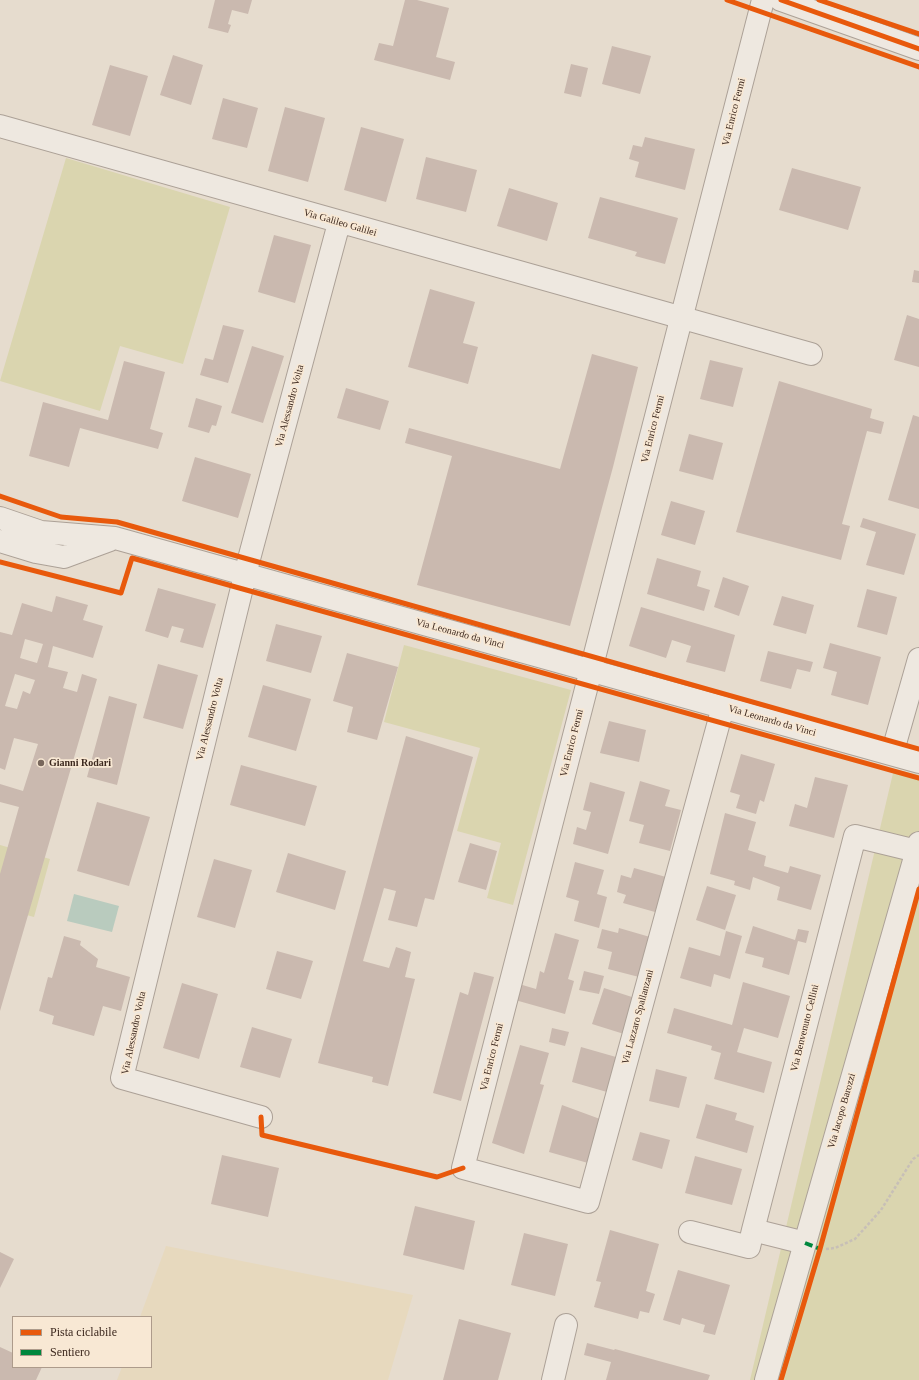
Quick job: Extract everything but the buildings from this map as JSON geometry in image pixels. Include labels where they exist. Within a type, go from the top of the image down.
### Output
[{"type":"street","name":"Via Enrico Fermi","points":[[463,1168],[763,0]]},
{"type":"street","points":[[781,0],[919,49]]},
{"type":"street","name":"Via Galileo Galilei","points":[[0,126],[339,223],[682,317]]},
{"type":"street","name":"Via Alessandro Volta","points":[[261,1117],[122,1078],[245,575],[339,223]]},
{"type":"street","points":[[682,317],[811,354]]},
{"type":"street","name":"Via Leonardo da Vinci","points":[[0,518],[41,532],[115,538],[591,669],[919,762]]},
{"type":"street","points":[[0,541],[36,552],[64,557],[115,538]]},
{"type":"street","points":[[892,754],[919,659]]},
{"type":"street","name":"Via Lazzaro Spallanzani","points":[[463,1168],[588,1202],[723,707]]},
{"type":"street","name":"Via Benvenuto Cellini","points":[[753,1230],[855,836],[918,847]]},
{"type":"street","name":"Via Jacopo Barozzi","points":[[766,1380],[816,1245],[918,847]]},
{"type":"street","points":[[690,1232],[749,1247],[753,1230],[816,1245]]},
{"type":"street","points":[[553,1380],[566,1325]]},
{"type":"path","points":[[816,1245],[835,1248],[855,1239],[881,1210],[913,1159],[919,1156]]},
{"type":"shaded area","points":[[66,158],[230,207],[183,364],[120,346],[100,411],[0,381]]},
{"type":"shaded area","points":[[404,645],[571,690],[513,905],[487,898],[501,843],[457,831],[480,748],[384,722]]},
{"type":"shaded area","points":[[894,769],[919,775],[919,1380],[750,1380]]},
{"type":"shaded area","points":[[0,845],[50,859],[34,917],[0,908]]},
{"type":"shaded area","points":[[74,894],[119,906],[112,932],[67,921]]},
{"type":"shaded area","points":[[166,1246],[413,1295],[388,1380],[117,1380],[122,1368],[152,1368],[152,1316],[140,1316]]},
{"type":"marked path","points":[[805,1243],[820,1249]]},
{"type":"cycle path","points":[[727,0],[919,67]]},
{"type":"cycle path","points":[[781,0],[919,49]]},
{"type":"cycle path","points":[[819,0],[919,34]]},
{"type":"cycle path","points":[[0,496],[61,517],[117,522],[919,749]]},
{"type":"cycle path","points":[[0,562],[121,593],[132,558],[919,778]]},
{"type":"cycle path","points":[[781,1380],[820,1249],[919,889]]},
{"type":"cycle path","points":[[261,1117],[262,1135],[437,1177],[463,1168]]},
{"type":"place","name":"Gianni Rodari","points":[[41,763]]}]
